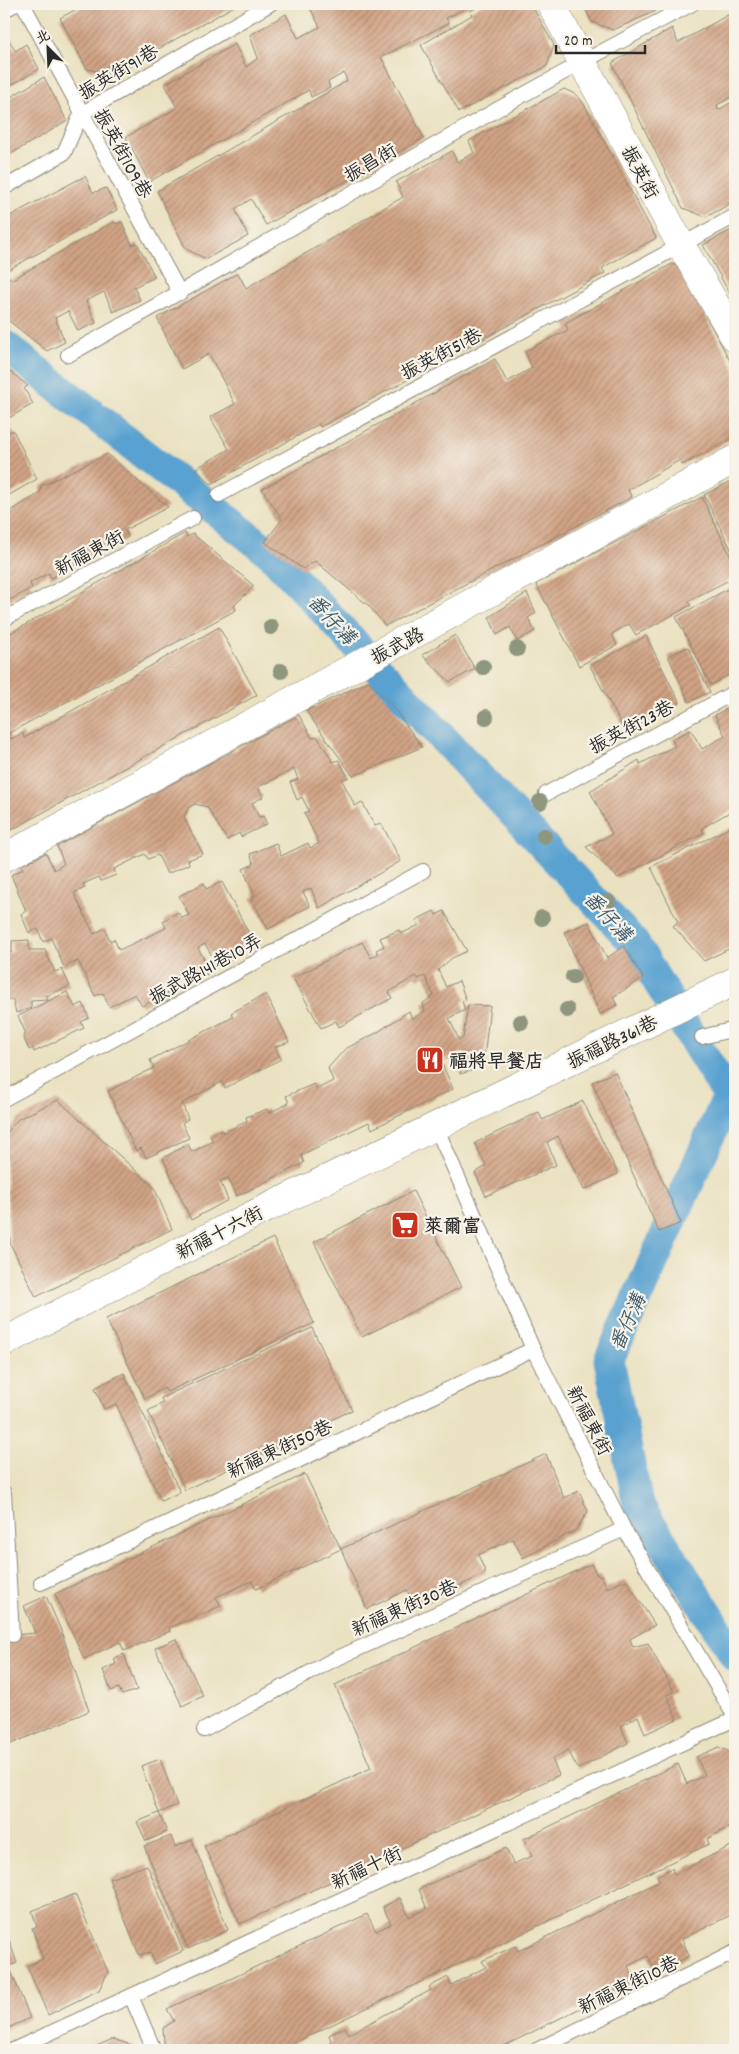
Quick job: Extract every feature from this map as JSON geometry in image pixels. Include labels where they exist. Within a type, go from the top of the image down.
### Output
[{"type":"street","name":"振英街","points":[[551,4],[681,245],[735,338]]},
{"type":"street","name":"振武路","points":[[4,858],[735,459]]},
{"type":"street","name":"振福路361巷","points":[[436,1127],[735,981]]},
{"type":"street","name":"新福十六街","points":[[4,1342],[232,1225],[436,1127]]},
{"type":"lane","points":[[4,10],[16,4]]},
{"type":"lane","name":"振英街109巷","points":[[23,4],[180,294]]},
{"type":"lane","name":"振英街91巷","points":[[4,188],[64,153],[81,114],[270,4]]},
{"type":"lane","name":"振昌街","points":[[68,355],[180,294],[582,61],[692,4]]},
{"type":"lane","name":"振英街51巷","points":[[218,494],[735,216]]},
{"type":"lane","name":"新福東街","points":[[4,619],[193,518]]},
{"type":"lane","name":"振英街23巷","points":[[546,794],[735,692]]},
{"type":"lane","name":"振武路141巷10弄","points":[[4,1099],[423,871]]},
{"type":"lane","points":[[702,1037],[735,1029]]},
{"type":"lane","name":"新福東街","points":[[436,1127],[533,1349],[624,1529],[735,1718]]},
{"type":"lane","name":"新福東街50巷","points":[[41,1583],[533,1349]]},
{"type":"lane","points":[[4,1493],[12,1636]]},
{"type":"lane","name":"新福東街30巷","points":[[204,1730],[330,1661],[624,1529]]},
{"type":"lane","name":"新福十街","points":[[13,2050],[735,1718]]},
{"type":"lane","name":"新福東街10巷","points":[[537,2050],[735,1952]]},
{"type":"lane","points":[[131,1996],[154,2050]]},
{"type":"building","points":[[86,4],[238,4],[114,74],[87,69],[60,18]]},
{"type":"building","points":[[308,4],[474,4],[446,18],[449,23],[381,57],[424,138],[266,225],[251,199],[235,209],[248,236],[206,259],[186,249],[157,191],[347,81],[344,73],[328,82],[330,88],[311,97],[309,90],[149,182],[126,137],[177,108],[165,84],[235,44],[246,67],[258,58],[250,35],[286,14],[298,38],[320,27]]},
{"type":"building","points":[[483,4],[531,4],[554,45],[547,66],[459,112],[421,45],[472,15],[470,11]]},
{"type":"building","points":[[583,4],[653,4],[656,11],[613,30],[592,22]]},
{"type":"building","points":[[735,11],[735,95],[717,105],[718,110],[730,103],[732,107],[735,105],[735,201],[706,217],[683,208],[612,63],[672,28],[678,43]]},
{"type":"building","points":[[4,30],[15,51],[26,44],[39,69],[4,89]]},
{"type":"building","points":[[44,77],[67,121],[4,158],[4,101]]},
{"type":"building","points":[[564,89],[577,95],[584,104],[656,238],[602,268],[605,273],[320,427],[319,424],[211,484],[195,469],[229,449],[210,417],[235,404],[209,354],[182,369],[157,318],[238,273],[246,288],[403,197],[396,182],[452,151],[457,162],[474,153],[469,141]]},
{"type":"building","points":[[85,176],[93,193],[106,188],[117,210],[4,272],[4,219]]},
{"type":"building","points":[[113,222],[116,224],[122,222],[132,245],[137,243],[155,277],[134,287],[140,300],[113,312],[104,292],[86,301],[96,323],[78,331],[68,311],[55,318],[65,342],[47,351],[4,317],[4,280],[9,277],[11,280]]},
{"type":"building","points":[[735,228],[735,303],[703,245]]},
{"type":"building","points":[[672,264],[679,267],[735,370],[735,437],[682,465],[680,460],[628,490],[632,497],[385,626],[369,606],[315,561],[303,569],[265,542],[282,519],[262,489],[495,359],[507,382],[532,368],[525,351],[568,330],[565,323]]},
{"type":"building","points":[[4,366],[28,386],[24,388],[33,404],[7,419],[4,413]]},
{"type":"building","points":[[13,430],[37,479],[4,498],[4,434]]},
{"type":"building","points":[[107,454],[168,507],[125,530],[128,537],[51,578],[49,573],[30,583],[32,588],[4,603],[4,515],[40,493],[41,486]]},
{"type":"building","points":[[735,479],[735,557],[704,495]]},
{"type":"building","points":[[702,497],[735,565],[735,577],[688,601],[691,605],[636,635],[629,624],[612,634],[617,645],[579,666],[536,584]]},
{"type":"building","points":[[185,533],[187,537],[193,534],[254,586],[234,606],[236,610],[9,733],[11,739],[23,733],[24,738],[219,627],[257,695],[4,834],[4,637]]},
{"type":"building","points":[[735,585],[735,671],[711,685],[676,617]]},
{"type":"building","points":[[527,593],[536,613],[528,618],[535,631],[517,641],[510,627],[497,635],[489,617]]},
{"type":"building","points":[[455,635],[475,669],[450,682],[422,655]]},
{"type":"building","points":[[646,636],[680,703],[625,731],[590,666]]},
{"type":"building","points":[[688,647],[710,692],[689,702],[668,656]]},
{"type":"building","points":[[369,681],[390,703],[422,747],[353,776],[306,711]]},
{"type":"building","points":[[735,704],[735,809],[702,828],[704,833],[618,878],[586,847],[612,834],[590,791],[639,760],[640,764],[675,746],[672,739],[691,730],[702,749],[725,736],[715,715]]},
{"type":"building","points":[[299,715],[312,738],[317,736],[333,762],[339,760],[348,777],[342,780],[355,806],[362,802],[375,826],[381,823],[401,861],[319,908],[311,888],[303,892],[310,906],[268,929],[251,898],[255,896],[243,869],[254,864],[250,854],[276,843],[281,856],[308,843],[310,848],[319,843],[304,813],[309,811],[302,797],[297,800],[290,782],[298,779],[294,769],[258,787],[263,797],[252,803],[259,817],[263,816],[267,824],[241,837],[239,833],[227,840],[207,807],[195,804],[188,808],[184,818],[203,854],[188,860],[189,864],[167,874],[158,855],[148,859],[145,854],[114,869],[116,875],[101,881],[99,877],[83,884],[85,888],[74,893],[94,934],[105,928],[110,941],[114,939],[119,950],[166,928],[163,921],[178,912],[182,918],[189,915],[179,896],[204,883],[206,889],[222,882],[255,945],[218,966],[205,944],[198,948],[211,972],[142,1006],[135,994],[109,1007],[103,993],[95,996],[78,961],[64,967],[51,938],[43,942],[38,929],[29,933],[21,914],[26,911],[11,875],[23,869],[21,865],[46,853],[54,870],[64,864],[57,846]]},
{"type":"building","points":[[735,825],[735,946],[704,961],[673,926],[678,922],[651,867]]},
{"type":"building","points":[[434,911],[436,915],[444,911],[467,951],[452,958],[438,970],[446,987],[459,981],[466,1000],[462,1001],[465,1010],[449,1018],[459,1040],[463,1038],[468,1005],[490,1006],[483,1067],[460,1074],[464,1052],[441,1061],[453,1089],[372,1129],[369,1122],[301,1155],[304,1163],[237,1196],[228,1178],[220,1181],[228,1200],[191,1220],[163,1158],[188,1144],[192,1152],[213,1141],[210,1136],[222,1130],[223,1133],[247,1121],[246,1117],[267,1109],[269,1113],[289,1103],[286,1096],[314,1084],[317,1089],[333,1081],[328,1068],[345,1049],[378,1032],[409,1011],[412,1019],[425,1011],[423,1003],[434,996],[425,976],[418,979],[416,976],[389,992],[392,998],[339,1027],[336,1021],[321,1028],[293,978],[362,942],[371,958],[378,954],[376,950],[384,946],[380,938],[399,930],[401,934],[419,925],[416,920]]},
{"type":"building","points":[[589,922],[607,958],[624,946],[643,978],[613,997],[617,1005],[600,1014],[564,932]]},
{"type":"building","points":[[29,940],[29,950],[45,950],[55,972],[62,969],[70,986],[46,996],[48,1000],[31,1001],[31,1008],[16,1013],[13,1000],[5,1000],[4,953],[12,952],[12,941]]},
{"type":"building","points":[[67,992],[75,1007],[83,1003],[89,1018],[81,1022],[84,1028],[34,1052],[33,1048],[29,1050],[23,1036],[26,1034],[18,1016]]},
{"type":"building","points":[[266,994],[289,1042],[275,1047],[281,1059],[225,1088],[222,1082],[182,1103],[188,1119],[182,1123],[189,1138],[146,1158],[141,1148],[136,1151],[108,1091],[154,1068],[150,1060],[233,1017],[231,1013]]},
{"type":"building","points":[[615,1072],[681,1223],[659,1232],[592,1082]]},
{"type":"building","points":[[58,1100],[154,1187],[172,1229],[36,1297],[10,1243],[4,1137],[18,1119]]},
{"type":"building","points":[[583,1101],[618,1174],[584,1190],[558,1136],[547,1142],[556,1165],[486,1196],[475,1173],[486,1166],[475,1143],[539,1112],[542,1120]]},
{"type":"building","points":[[413,1191],[461,1287],[362,1337],[314,1242]]},
{"type":"building","points":[[273,1238],[314,1323],[167,1392],[164,1388],[145,1399],[106,1319]]},
{"type":"building","points":[[312,1328],[352,1410],[185,1490],[148,1411],[163,1403],[161,1398]]},
{"type":"building","points":[[124,1373],[180,1492],[161,1501],[116,1404],[104,1409],[95,1388]]},
{"type":"building","points":[[546,1454],[564,1498],[579,1491],[588,1511],[576,1530],[523,1558],[513,1539],[478,1555],[486,1573],[415,1608],[407,1590],[367,1609],[341,1549]]},
{"type":"building","points":[[305,1474],[341,1549],[256,1589],[252,1581],[216,1597],[221,1606],[169,1628],[170,1631],[124,1651],[120,1642],[84,1659],[55,1594]]},
{"type":"building","points":[[591,1564],[597,1575],[601,1575],[607,1588],[626,1580],[655,1625],[630,1639],[633,1647],[648,1643],[674,1692],[667,1695],[677,1719],[645,1734],[638,1716],[621,1726],[628,1743],[578,1769],[568,1750],[552,1759],[559,1775],[240,1924],[204,1846],[371,1768],[335,1685]]},
{"type":"building","points":[[46,1596],[60,1628],[89,1711],[4,1747],[4,1636],[35,1633],[24,1606]]},
{"type":"building","points":[[176,1639],[203,1696],[182,1706],[155,1648]]},
{"type":"building","points":[[124,1654],[137,1690],[122,1695],[119,1688],[111,1691],[103,1670],[116,1664],[114,1658]]},
{"type":"building","points":[[719,1747],[732,1753],[735,1758],[735,1824],[707,1839],[709,1844],[279,2050],[167,2050],[164,2044],[163,2028],[174,2021],[167,2009],[367,1914],[376,1931],[391,1924],[383,1907],[400,1898],[409,1917],[427,1909],[419,1889],[506,1848],[513,1864],[532,1856],[524,1839],[678,1764],[687,1784],[705,1775],[696,1757]]},
{"type":"building","points":[[160,1759],[177,1805],[159,1813],[141,1766]]},
{"type":"building","points":[[159,1813],[167,1832],[146,1841],[137,1822]]},
{"type":"building","points":[[171,1836],[175,1847],[192,1840],[228,1930],[188,1949],[144,1846]]},
{"type":"building","points":[[735,1844],[735,1913],[682,1939],[689,1956],[656,1973],[648,1956],[628,1966],[635,1981],[496,2050],[319,2050],[332,2043],[329,2035],[345,2027],[349,2034],[431,1990],[429,1987],[448,1977],[451,1985],[486,1967],[482,1961],[515,1946],[518,1951],[660,1881],[657,1876],[672,1868],[674,1874]]},
{"type":"building","points":[[147,1865],[183,1951],[155,1964],[150,1952],[139,1955],[109,1879]]},
{"type":"building","points":[[75,1894],[108,1972],[99,1990],[48,2015],[27,1966],[43,1959],[32,1928],[37,1927],[32,1911]]},
{"type":"building","points":[[4,1926],[17,1963],[9,1966],[30,2018],[4,2030]]},
{"type":"building","points":[[113,2039],[134,2046],[135,2050],[87,2050]]},
{"type":"waterway","name":"番仔溝","points":[[4,345],[271,554],[634,943],[728,1096],[609,1360],[638,1504],[735,1656]]},
{"type":"place","name":"福將早餐店","points":[[430,1060]]},
{"type":"place","name":"萊爾富","points":[[405,1225]]}]
